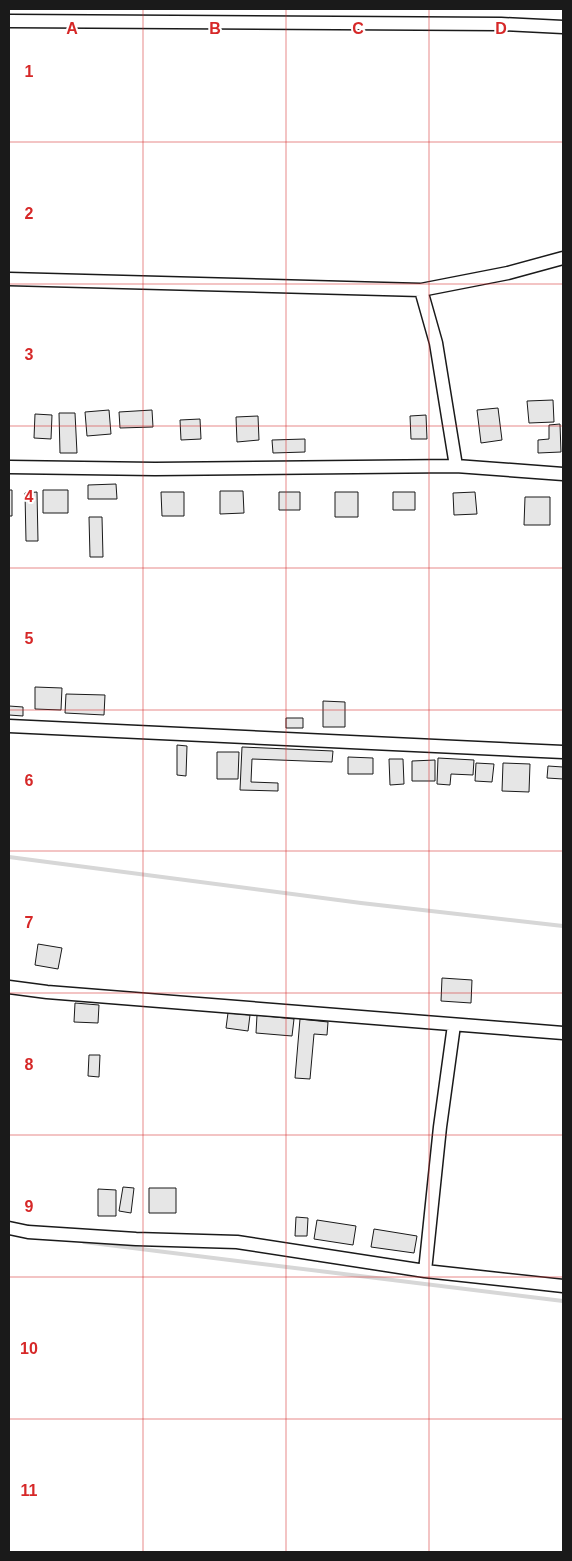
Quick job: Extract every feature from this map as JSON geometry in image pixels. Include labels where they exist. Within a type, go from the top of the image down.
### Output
[{"type":"street","points":[[9,21],[492,24],[563,27]]},
{"type":"street","points":[[9,280],[420,290],[508,273],[563,258]]},
{"type":"street","points":[[420,290],[436,343],[456,466]]},
{"type":"street","points":[[9,467],[155,469],[456,466],[563,474]]},
{"type":"street","points":[[9,726],[563,752]]},
{"type":"street","points":[[9,987],[47,992],[563,1034]]},
{"type":"street","points":[[425,1271],[440,1126],[454,1025]]},
{"type":"street","points":[[9,1228],[97,1236],[237,1242],[425,1271],[563,1286]]},
{"type":"building","points":[[553,400],[554,422],[529,423],[527,401]]},
{"type":"building","points":[[498,408],[502,440],[481,443],[477,410]]},
{"type":"building","points":[[109,410],[111,434],[87,436],[85,412]]},
{"type":"building","points":[[152,410],[153,427],[120,428],[119,412]]},
{"type":"building","points":[[59,413],[75,413],[77,453],[60,453]]},
{"type":"building","points":[[35,414],[52,415],[51,439],[34,438]]},
{"type":"building","points":[[426,415],[427,439],[411,439],[410,416]]},
{"type":"building","points":[[258,416],[259,440],[237,442],[236,417]]},
{"type":"building","points":[[200,419],[201,439],[181,440],[180,420]]},
{"type":"building","points":[[560,424],[561,452],[538,453],[538,440],[549,439],[549,425]]},
{"type":"building","points":[[305,439],[305,452],[273,453],[272,440]]},
{"type":"building","points":[[116,484],[117,499],[88,499],[88,485]]},
{"type":"building","points":[[9,490],[12,490],[12,516],[9,516]]},
{"type":"building","points":[[43,490],[68,490],[68,513],[43,513]]},
{"type":"building","points":[[220,491],[243,491],[244,513],[220,514]]},
{"type":"building","points":[[37,492],[38,541],[26,541],[25,493]]},
{"type":"building","points":[[161,492],[184,492],[184,516],[162,516]]},
{"type":"building","points":[[279,492],[300,492],[300,510],[279,510]]},
{"type":"building","points":[[335,492],[358,492],[358,517],[335,517]]},
{"type":"building","points":[[393,492],[415,492],[415,510],[393,510]]},
{"type":"building","points":[[475,492],[477,514],[454,515],[453,493]]},
{"type":"building","points":[[525,497],[550,497],[550,525],[524,525]]},
{"type":"building","points":[[89,517],[102,517],[103,557],[90,557]]},
{"type":"building","points":[[35,687],[62,688],[61,710],[35,709]]},
{"type":"building","points":[[66,694],[105,695],[104,715],[65,713]]},
{"type":"building","points":[[323,701],[345,702],[345,727],[323,727]]},
{"type":"building","points":[[9,706],[23,707],[23,716],[9,715]]},
{"type":"building","points":[[286,718],[303,718],[303,728],[286,728]]},
{"type":"building","points":[[177,745],[187,746],[186,776],[177,775]]},
{"type":"building","points":[[242,747],[333,751],[332,762],[252,759],[251,782],[278,783],[278,791],[240,790]]},
{"type":"building","points":[[217,752],[239,752],[238,779],[217,779]]},
{"type":"building","points":[[348,757],[373,758],[373,774],[348,774]]},
{"type":"building","points":[[438,758],[474,760],[473,775],[451,774],[450,785],[437,784]]},
{"type":"building","points":[[389,759],[403,759],[404,784],[390,785]]},
{"type":"building","points":[[435,760],[435,781],[412,781],[412,761]]},
{"type":"building","points":[[476,763],[494,764],[492,782],[475,781]]},
{"type":"building","points":[[503,763],[530,764],[529,792],[502,791]]},
{"type":"building","points":[[548,766],[563,767],[563,779],[547,778]]},
{"type":"building","points":[[38,944],[62,948],[58,969],[35,965]]},
{"type":"building","points":[[442,978],[472,980],[471,1003],[441,1001]]},
{"type":"building","points":[[75,1003],[99,1005],[98,1023],[74,1022]]},
{"type":"building","points":[[228,1013],[250,1015],[248,1031],[226,1028]]},
{"type":"building","points":[[257,1015],[294,1019],[292,1036],[256,1033]]},
{"type":"building","points":[[300,1019],[328,1022],[327,1035],[314,1034],[310,1079],[295,1078]]},
{"type":"building","points":[[89,1055],[100,1055],[99,1077],[88,1076]]},
{"type":"building","points":[[123,1187],[134,1188],[131,1213],[119,1211]]},
{"type":"building","points":[[149,1188],[176,1188],[176,1213],[149,1213]]},
{"type":"building","points":[[98,1189],[116,1190],[116,1216],[98,1216]]},
{"type":"building","points":[[296,1217],[308,1218],[307,1236],[295,1236]]},
{"type":"building","points":[[317,1220],[356,1226],[353,1245],[314,1239]]},
{"type":"building","points":[[374,1229],[417,1236],[414,1253],[371,1247]]},
{"type":"waterway","points":[[9,857],[361,903],[563,926]]},
{"type":"waterway","points":[[84,1242],[563,1301]]}]
